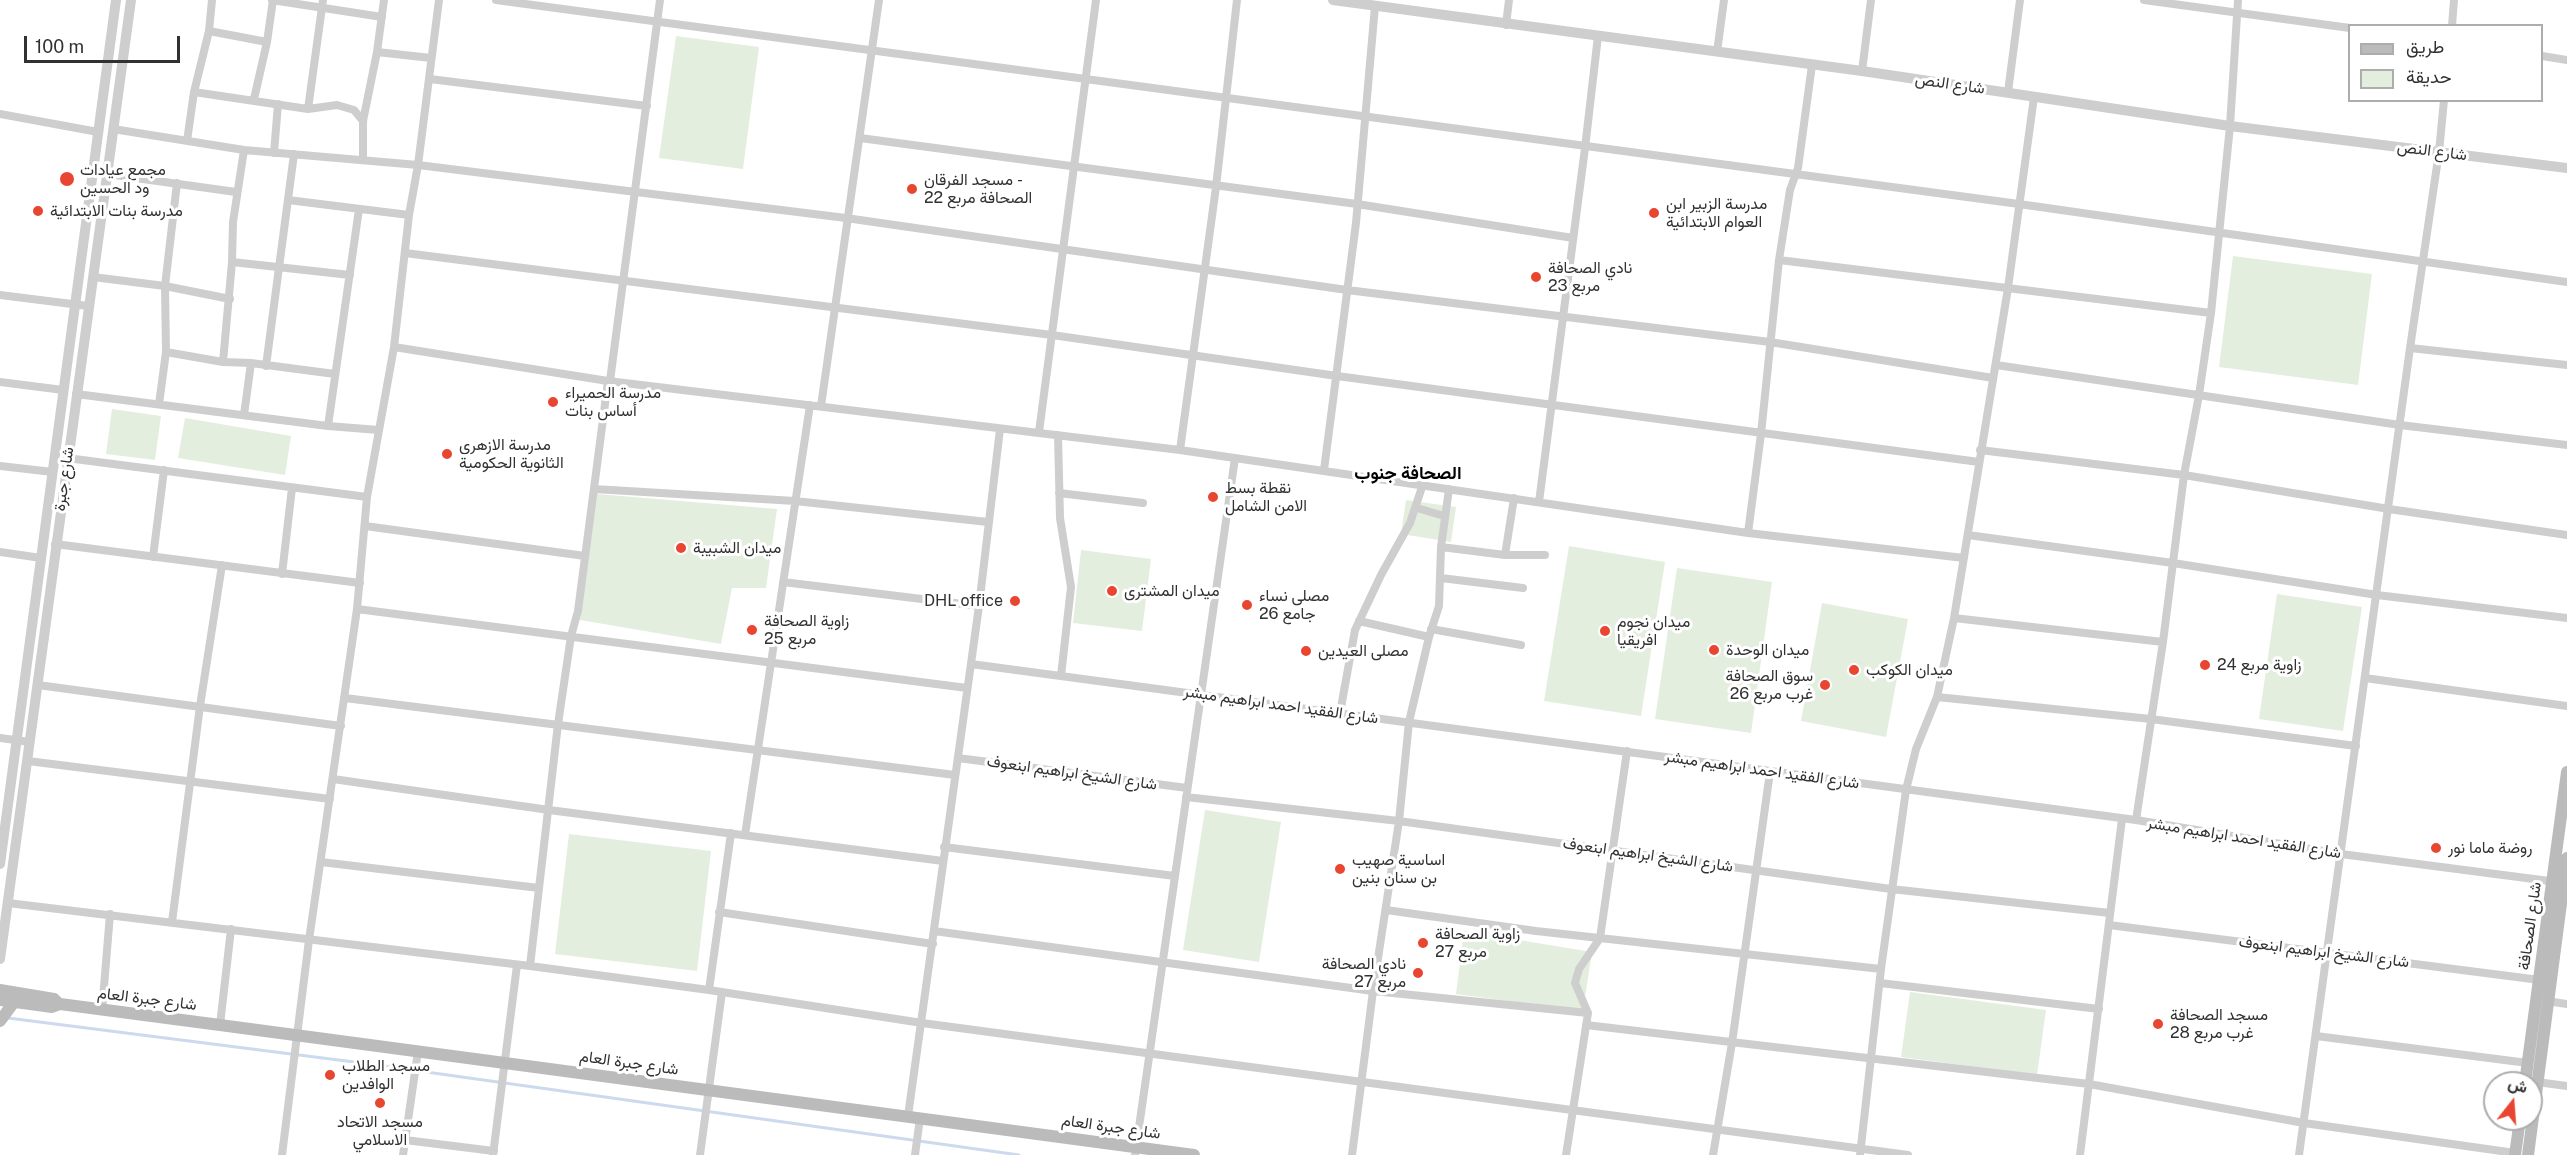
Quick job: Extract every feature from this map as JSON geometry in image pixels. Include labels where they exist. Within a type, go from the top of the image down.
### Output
[{"type":"main road","name":"شارع الصحافة","points":[[2533,1071],[2547,1001],[2567,772]]},
{"type":"main road","name":"شارع الصحافة","points":[[2529,1071],[2528,1063],[2540,980],[2559,883],[2567,858]]},
{"type":"main road","points":[[0,990],[54,999],[60,1004],[52,1007],[0,1000]]},
{"type":"main road","points":[[0,1021],[14,1002]]},
{"type":"main road","name":"شارع جبرة العام","points":[[60,1004],[914,1117],[1135,1151],[1194,1155]]},
{"type":"main road","points":[[2519,1154],[2520,1131]]},
{"type":"main road","name":"شارع الصحافة","points":[[2519,1154],[2523,1131]]},
{"type":"street","name":"شارع جبرة","points":[[0,864],[3,828],[18,741],[116,0]]},
{"type":"street","name":"شارع جبرة","points":[[0,959],[131,0]]},
{"type":"street","points":[[187,141],[194,92],[209,32],[213,0]]},
{"type":"street","points":[[254,99],[267,42],[273,0],[323,4],[382,17]]},
{"type":"street","points":[[363,160],[363,121],[377,52],[384,0]]},
{"type":"street","points":[[282,1155],[309,940],[357,609],[368,497],[394,347],[409,215],[430,79],[439,0]]},
{"type":"street","points":[[496,0],[1365,116],[1585,148],[2019,204],[2567,282]]},
{"type":"street","points":[[530,966],[558,724],[571,636],[578,611],[660,0]]},
{"type":"street","points":[[821,406],[846,218],[860,138],[879,0]]},
{"type":"street","points":[[1039,432],[1096,0]]},
{"type":"street","points":[[1180,450],[1216,187],[1237,0]]},
{"type":"street","name":"شارع النص","points":[[1334,0],[2008,92],[2230,126],[2567,168]]},
{"type":"street","points":[[1506,25],[1509,0]]},
{"type":"street","points":[[1717,52],[1724,0]]},
{"type":"street","points":[[1862,72],[1871,0]]},
{"type":"street","points":[[2008,92],[2020,0]]},
{"type":"street","points":[[2144,0],[2348,28]]},
{"type":"street","points":[[2136,820],[2163,642],[2184,475],[2211,313],[2230,126],[2238,0]]},
{"type":"street","points":[[2452,24],[2454,0]]},
{"type":"street","points":[[308,108],[323,4]]},
{"type":"street","points":[[1323,470],[1337,376],[1357,204],[1375,6]]},
{"type":"street","points":[[209,32],[267,42]]},
{"type":"street","points":[[1539,502],[1598,36]]},
{"type":"street","points":[[377,52],[431,58]]},
{"type":"street","points":[[2543,56],[2567,60]]},
{"type":"street","points":[[1748,533],[1779,260],[1812,65]]},
{"type":"street","points":[[430,79],[647,106]]},
{"type":"street","points":[[194,92],[308,108],[337,105],[354,110],[363,121]]},
{"type":"street","points":[[1860,1152],[1891,889],[1906,790],[1916,749],[1937,697],[1954,618],[2008,288],[2034,97]]},
{"type":"street","points":[[2299,1155],[2439,152],[2444,102]]},
{"type":"street","points":[[274,153],[278,104]]},
{"type":"street","points":[[0,114],[98,132]]},
{"type":"street","points":[[113,129],[244,150],[418,165],[846,218],[1347,290],[1770,342],[1994,378]]},
{"type":"street","points":[[860,138],[1357,204],[1573,238]]},
{"type":"street","points":[[223,362],[230,299],[236,192],[244,150]]},
{"type":"street","points":[[266,366],[294,154]]},
{"type":"street","points":[[107,174],[236,192]]},
{"type":"street","points":[[159,405],[166,352],[165,286],[177,183]]},
{"type":"street","points":[[288,200],[409,215]]},
{"type":"street","points":[[328,426],[359,209]]},
{"type":"street","points":[[405,253],[1052,335],[1337,376],[1979,462]]},
{"type":"street","points":[[1779,260],[2211,313]]},
{"type":"street","points":[[232,262],[350,275]]},
{"type":"street","points":[[93,277],[165,286],[230,299]]},
{"type":"street","points":[[0,295],[88,306]]},
{"type":"street","points":[[394,347],[609,381],[1180,450],[1748,533],[1964,558]]},
{"type":"street","points":[[2410,348],[2567,365]]},
{"type":"street","points":[[166,352],[223,362],[251,363],[335,374]]},
{"type":"street","points":[[244,415],[251,363]]},
{"type":"street","points":[[1995,365],[2400,425],[2567,445]]},
{"type":"street","points":[[0,382],[63,390]]},
{"type":"street","points":[[76,394],[328,426],[380,430]]},
{"type":"street","points":[[745,835],[810,405]]},
{"type":"street","points":[[915,1155],[914,1117],[922,1023],[944,847],[979,606],[1000,429]]},
{"type":"street","points":[[1058,435],[1060,523],[1071,587],[1061,676]]},
{"type":"street","points":[[1980,450],[2184,475],[2389,509],[2567,535]]},
{"type":"street","points":[[67,458],[368,497]]},
{"type":"street","points":[[1135,1151],[1235,458]]},
{"type":"street","points":[[0,466],[52,472]]},
{"type":"street","points":[[153,557],[164,470]]},
{"type":"street","points":[[1340,713],[1351,649],[1359,621],[1417,508],[1423,484]]},
{"type":"street","points":[[282,574],[292,488]]},
{"type":"street","points":[[594,489],[795,501],[988,522]]},
{"type":"street","points":[[1352,1155],[1373,991],[1399,821],[1409,722],[1430,633],[1437,618],[1439,606],[1441,548],[1449,489]]},
{"type":"street","points":[[1059,494],[1143,502]]},
{"type":"street","points":[[1505,555],[1514,498]]},
{"type":"street","points":[[1417,508],[1444,516]]},
{"type":"street","points":[[365,526],[585,556]]},
{"type":"street","points":[[1968,535],[2173,563],[2377,595],[2567,618]]},
{"type":"street","points":[[56,544],[360,583]]},
{"type":"street","points":[[1441,548],[1505,555],[1545,555]]},
{"type":"street","points":[[0,552],[41,558]]},
{"type":"street","points":[[172,922],[200,706],[222,566]]},
{"type":"street","points":[[1441,578],[1523,588]]},
{"type":"street","points":[[783,582],[979,606]]},
{"type":"street","points":[[357,609],[967,688]]},
{"type":"street","points":[[1954,618],[2163,642]]},
{"type":"street","points":[[1359,621],[1521,645]]},
{"type":"street","name":"شارع الفقيد احمد ابراهيم مبشر","points":[[971,664],[2136,820],[2341,854],[2559,883]]},
{"type":"street","points":[[2365,678],[2567,706]]},
{"type":"street","points":[[38,684],[341,726]]},
{"type":"street","points":[[1937,697],[2151,719],[2356,746]]},
{"type":"street","points":[[345,698],[955,775]]},
{"type":"street","points":[[0,738],[30,742]]},
{"type":"street","points":[[1566,1155],[1588,1013],[1575,982],[1579,969],[1600,938],[1627,751]]},
{"type":"street","name":"شارع الشيخ ابراهيم ابنعوف","points":[[958,758],[1186,792],[1891,889],[2110,913]]},
{"type":"street","points":[[28,761],[330,799]]},
{"type":"street","points":[[1713,1155],[1732,1043],[1770,772]]},
{"type":"street","points":[[333,779],[549,810],[943,861]]},
{"type":"street","points":[[2080,1155],[2122,819]]},
{"type":"street","points":[[709,990],[731,833]]},
{"type":"street","points":[[944,847],[1175,876]]},
{"type":"street","points":[[321,862],[539,888]]},
{"type":"street","points":[[8,903],[530,966],[709,990],[922,1023],[1718,1130],[1860,1152],[1908,1155]]},
{"type":"street","points":[[1386,910],[1600,938],[1881,969]]},
{"type":"street","points":[[719,912],[933,944]]},
{"type":"street","points":[[102,1011],[110,914]]},
{"type":"street","name":"شارع الشيخ ابراهيم ابنعوف","points":[[2109,925],[2540,980]]},
{"type":"street","points":[[220,1025],[231,929]]},
{"type":"street","points":[[934,931],[1373,991],[1588,1013]]},
{"type":"street","points":[[405,1140],[494,1153],[517,965]]},
{"type":"street","points":[[1880,983],[2099,1009]]},
{"type":"street","points":[[700,1155],[722,992]]},
{"type":"street","points":[[2547,1001],[2567,1004]]},
{"type":"street","points":[[1586,1025],[2089,1084],[2304,1123],[2519,1154]]},
{"type":"street","points":[[2316,1036],[2528,1063]]},
{"type":"street","points":[[403,1155],[418,1051]]},
{"type":"street","points":[[2543,1083],[2567,1086]]},
{"type":"green space","points":[[676,36],[759,47],[743,169],[659,158]]},
{"type":"green space","points":[[2233,256],[2372,274],[2358,385],[2219,367]]},
{"type":"green space","points":[[112,409],[161,416],[155,460],[106,454]]},
{"type":"green space","points":[[185,418],[291,436],[285,475],[178,458]]},
{"type":"green space","name":"ميدان الشبيبة","points":[[597,494],[777,509],[766,588],[732,588],[721,644],[580,620]]},
{"type":"green space","points":[[1406,500],[1456,507],[1451,542],[1401,534]]},
{"type":"green space","name":"ميدان نجوم افريقيا","points":[[1569,546],[1665,562],[1641,716],[1544,701]]},
{"type":"green space","name":"ميدان المشترى","points":[[1081,550],[1151,559],[1142,631],[1073,623]]},
{"type":"green space","name":"ميدان الوحدة","points":[[1677,568],[1772,582],[1751,733],[1655,719]]},
{"type":"green space","points":[[2277,594],[2362,607],[2343,731],[2259,719]]},
{"type":"green space","name":"ميدان الكوكب","points":[[1822,603],[1908,619],[1886,737],[1801,721]]},
{"type":"green space","points":[[1205,810],[1281,822],[1259,962],[1183,950]]},
{"type":"green space","points":[[569,834],[711,851],[697,971],[555,954]]},
{"type":"green space","points":[[1464,931],[1592,952],[1583,1011],[1456,994]]},
{"type":"green space","points":[[1910,992],[2046,1010],[2037,1075],[1901,1057]]},
{"type":"waterway","points":[[8,1018],[362,1063],[1019,1155]]},
{"type":"place","name":"مجمع عيادات ود الحسين","points":[[67,179]]},
{"type":"place","name":"مسجد الفرقان - الصحافة مربع 22","points":[[912,189]]},
{"type":"place","name":"مدرسة بنات الابتدائية","points":[[38,211]]},
{"type":"place","name":"مدرسة الزبير ابن العوام الابتدائية","points":[[1654,213]]},
{"type":"place","name":"نادي الصحافة مربع 23","points":[[1536,277]]},
{"type":"place","name":"مدرسة الحميراء أساس بنات","points":[[553,402]]},
{"type":"place","name":"مدرسة الازهري الثانوية الحكومية","points":[[447,454]]},
{"type":"place","name":"نقطة بسط الامن الشامل","points":[[1213,497]]},
{"type":"place","name":"ميدان الشبيبة","points":[[681,548]]},
{"type":"place","name":"ميدان المشترى","points":[[1112,591]]},
{"type":"place","name":"DHL office","points":[[1015,601]]},
{"type":"place","name":"مصلى نساء جامع 26","points":[[1247,605]]},
{"type":"place","name":"زاوية الصحافة مربع 25","points":[[752,630]]},
{"type":"place","name":"ميدان نجوم افريقيا","points":[[1605,631]]},
{"type":"place","name":"ميدان الوحدة","points":[[1714,650]]},
{"type":"place","name":"مصلى العيدين","points":[[1306,651]]},
{"type":"place","name":"زاوية مربع 24","points":[[2205,665]]},
{"type":"place","name":"ميدان الكوكب","points":[[1854,670]]},
{"type":"place","name":"سوق الصحافة غرب مربع 26","points":[[1825,685]]},
{"type":"place","name":"روضة ماما نور","points":[[2436,848]]},
{"type":"place","name":"اساسية صهيب بن سنان بنين","points":[[1340,869]]},
{"type":"place","name":"زاوية الصحافة مربع 27","points":[[1423,943]]},
{"type":"place","name":"نادي الصحافة مربع 27","points":[[1418,973]]},
{"type":"place","name":"مسجد الصحافة غرب مربع 28","points":[[2158,1024]]},
{"type":"place","name":"مسجد الطلاب الوافدين","points":[[330,1075]]},
{"type":"place","name":"مسجد الاتحاد الاسلامي","points":[[380,1103]]},
{"type":"district","name":"الصحافة جنوب","points":[[1408,473]]}]
